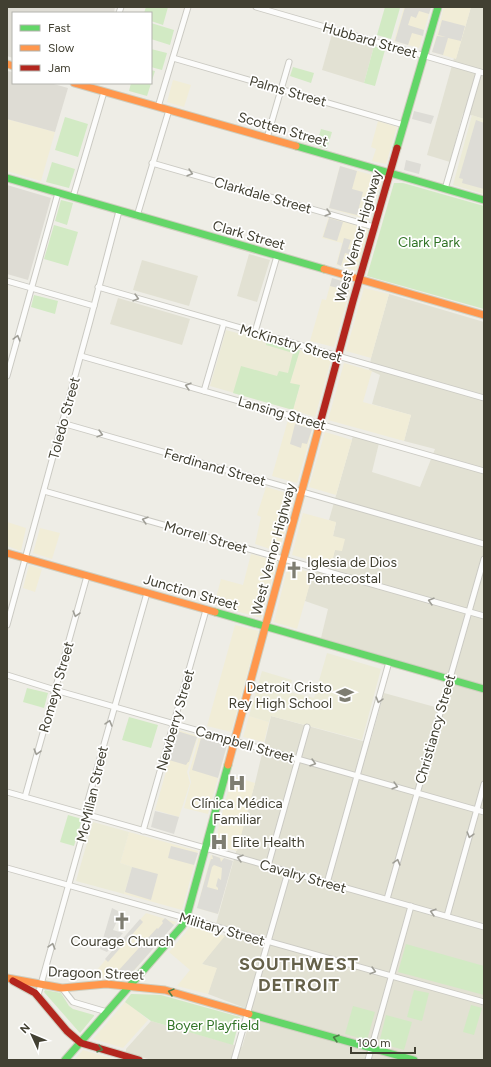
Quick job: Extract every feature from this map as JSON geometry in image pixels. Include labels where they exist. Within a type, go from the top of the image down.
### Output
[{"type":"street","points":[[158,107],[188,7]]},
{"type":"street","name":"Hubbard Street","points":[[256,7],[481,73]]},
{"type":"street","name":"West Vernor Highway","points":[[66,1060],[182,926],[186,919],[359,280],[438,7]]},
{"type":"street","name":"Palms Street","points":[[173,58],[404,124]]},
{"type":"street","points":[[267,138],[289,62]]},
{"type":"street","points":[[445,189],[481,73]]},
{"type":"street","name":"Scotten Street","points":[[82,84],[97,86],[104,92],[484,200]]},
{"type":"street","points":[[73,197],[104,92]]},
{"type":"street","points":[[137,216],[169,110]]},
{"type":"street","name":"Clarkdale Street","points":[[152,163],[374,227]]},
{"type":"street","name":"Clark Street","points":[[7,178],[484,315]]},
{"type":"street","points":[[7,376],[58,193]]},
{"type":"street","name":"Toledo Street","points":[[7,625],[119,211]]},
{"type":"street","points":[[255,332],[277,256]]},
{"type":"street","points":[[7,281],[94,306]]},
{"type":"street","name":"McKinstry Street","points":[[98,287],[484,398]]},
{"type":"street","points":[[204,391],[224,323]]},
{"type":"street","name":"Lansing Street","points":[[81,356],[484,471]]},
{"type":"street","name":"Ferdinand Street","points":[[62,423],[484,544]]},
{"type":"street","name":"Morrell Street","points":[[44,491],[484,616]]},
{"type":"street","name":"Junction Street","points":[[7,553],[484,689]]},
{"type":"street","name":"Christiancy Street","points":[[387,900],[484,559]]},
{"type":"street","name":"Romeyn Street","points":[[25,797],[87,576]]},
{"type":"street","name":"McMillan Street","points":[[38,996],[87,819],[85,810],[147,593]]},
{"type":"street","name":"Newberry Street","points":[[144,831],[206,610]]},
{"type":"street","points":[[327,883],[389,662]]},
{"type":"street","name":"Campbell Street","points":[[7,674],[55,690],[484,812]]},
{"type":"street","points":[[268,866],[306,727]]},
{"type":"street","points":[[447,916],[484,784]]},
{"type":"street","name":"Cavalry Street","points":[[7,792],[484,927]]},
{"type":"street","name":"Military Street","points":[[7,868],[484,1002]]},
{"type":"street","points":[[234,1060],[288,872]]},
{"type":"street","points":[[368,1060],[411,906]]},
{"type":"street","points":[[7,978],[33,991],[67,1031],[80,1043],[139,1060]]},
{"type":"street","name":"Dragoon Street","points":[[7,978],[62,988],[74,988],[97,984],[165,990],[414,1060]]},
{"type":"street","points":[[62,988],[73,1002],[108,1012]]},
{"type":"shaded area","points":[[7,7],[115,7],[114,12],[12,12],[12,58],[7,56]]},
{"type":"shaded area","points":[[404,7],[431,7],[419,48],[394,41]]},
{"type":"shaded area","points":[[405,7],[431,7],[429,14],[419,11],[416,18],[411,16],[408,25],[424,30],[423,36],[412,33],[408,45],[395,41]]},
{"type":"shaded area","points":[[444,7],[471,7],[456,59],[432,52]]},
{"type":"shaded area","points":[[471,7],[484,7],[484,119],[463,113],[450,162],[427,155],[454,58],[456,58]]},
{"type":"shaded area","points":[[442,20],[465,26],[461,41],[448,38],[443,55],[432,52],[437,36],[446,37],[438,35]]},
{"type":"shaded area","points":[[332,34],[374,46],[364,83],[322,70]]},
{"type":"shaded area","points":[[7,71],[12,72],[12,84],[54,84],[68,88],[55,132],[7,119]]},
{"type":"shaded area","points":[[173,80],[191,85],[184,107],[167,102]]},
{"type":"shaded area","points":[[414,111],[434,116],[431,124],[412,119]]},
{"type":"shaded area","points":[[472,115],[484,119],[484,194],[453,185]]},
{"type":"shaded area","points":[[7,119],[55,132],[41,181],[7,171]]},
{"type":"shaded area","points":[[476,120],[484,123],[484,189],[462,183],[463,179],[459,178]]},
{"type":"shaded area","points":[[378,121],[397,127],[386,164],[372,161],[376,149],[371,147]]},
{"type":"shaded area","points":[[406,160],[421,164],[419,174],[404,170]]},
{"type":"shaded area","points":[[340,166],[383,178],[369,220],[329,208]]},
{"type":"shaded area","points":[[340,166],[357,171],[352,189],[363,192],[357,215],[329,208]]},
{"type":"shaded area","points":[[7,185],[51,198],[28,280],[7,274]]},
{"type":"shaded area","points":[[329,216],[369,227],[357,271],[336,265],[342,243],[322,238]]},
{"type":"shaded area","points":[[329,218],[343,222],[337,241],[323,237]]},
{"type":"shaded area","points":[[344,238],[351,240],[348,249],[360,252],[358,257],[345,253],[341,266],[337,264]]},
{"type":"shaded area","points":[[249,254],[270,260],[257,302],[237,296]]},
{"type":"shaded area","points":[[142,260],[198,276],[189,306],[133,290]]},
{"type":"shaded area","points":[[332,278],[352,283],[334,347],[310,341],[322,299],[326,300]]},
{"type":"shaded area","points":[[332,278],[348,283],[350,286],[346,302],[335,299],[338,288],[330,286]]},
{"type":"shaded area","points":[[364,288],[389,294],[371,358],[346,351]]},
{"type":"shaded area","points":[[389,294],[484,322],[484,685],[321,638],[328,609],[305,601],[315,561],[331,565],[335,549],[342,551],[333,536],[336,523],[329,520],[353,436],[379,443],[372,472],[420,487],[435,449],[404,441],[411,415],[372,404],[380,375],[369,370]]},
{"type":"shaded area","points":[[118,298],[190,319],[182,345],[110,324]]},
{"type":"shaded area","points":[[226,330],[300,350],[290,383],[300,385],[293,410],[210,386]]},
{"type":"shaded area","points":[[300,350],[331,360],[315,417],[293,410],[300,386],[290,383]]},
{"type":"shaded area","points":[[344,363],[372,371],[363,402],[411,415],[404,441],[328,420]]},
{"type":"shaded area","points":[[288,420],[313,427],[297,483],[272,476]]},
{"type":"shaded area","points":[[295,424],[312,429],[307,444],[302,443],[301,448],[290,444]]},
{"type":"shaded area","points":[[325,432],[352,440],[336,495],[309,487]]},
{"type":"shaded area","points":[[266,487],[294,495],[279,552],[255,544],[261,517],[257,515]]},
{"type":"shaded area","points":[[303,513],[336,522],[333,536],[345,539],[342,551],[335,550],[331,566],[292,555]]},
{"type":"shaded area","points":[[7,522],[26,528],[21,551],[7,546]]},
{"type":"shaded area","points":[[40,528],[60,533],[52,559],[33,553]]},
{"type":"shaded area","points":[[251,554],[277,561],[261,618],[214,605],[221,579],[243,585]]},
{"type":"shaded area","points":[[29,565],[42,569],[35,592],[23,588]]},
{"type":"shaded area","points":[[288,566],[313,573],[297,629],[274,622]]},
{"type":"shaded area","points":[[235,625],[259,631],[231,732],[207,726]]},
{"type":"shaded area","name":"Detroit Cristo Rey High School","points":[[327,653],[381,669],[362,740],[271,716],[269,722],[249,716],[262,671],[292,680],[289,692],[314,698]]},
{"type":"shaded area","points":[[451,683],[484,692],[484,1060],[152,1060],[126,1053],[126,1049],[151,1021],[242,1047],[253,1011],[208,994],[216,968],[202,964],[230,928],[216,924],[255,783],[271,716],[370,743],[384,693],[446,710]]},
{"type":"shaded area","points":[[249,716],[269,722],[264,742],[243,737]]},
{"type":"shaded area","points":[[178,730],[198,736],[187,772],[190,783],[179,817],[155,810]]},
{"type":"shaded area","points":[[177,731],[197,737],[189,762],[186,765],[169,760]]},
{"type":"shaded area","points":[[199,737],[227,745],[208,814],[184,808],[191,782],[189,773]]},
{"type":"shaded area","points":[[201,738],[227,745],[218,778],[192,770]]},
{"type":"shaded area","points":[[232,776],[255,783],[237,851],[214,845]]},
{"type":"shaded area","points":[[155,811],[179,817],[174,834],[151,827]]},
{"type":"shaded area","points":[[93,822],[129,832],[120,863],[132,867],[124,894],[76,881]]},
{"type":"shaded area","points":[[129,832],[198,851],[182,910],[124,894],[132,867],[120,863]]},
{"type":"shaded area","points":[[171,846],[198,853],[194,865],[168,858]]},
{"type":"shaded area","points":[[211,855],[233,861],[218,914],[197,908]]},
{"type":"shaded area","points":[[212,855],[220,858],[221,862],[224,858],[233,861],[218,914],[197,908],[209,865],[211,859],[213,859]],"holes":[[[214,865],[222,868],[221,880],[218,878],[216,886],[218,890],[207,887],[212,867]]]},
{"type":"shaded area","points":[[132,867],[158,874],[151,900],[125,892]]},
{"type":"shaded area","points":[[112,908],[120,914],[113,930],[123,933],[107,952],[100,949]]},
{"type":"shaded area","points":[[146,913],[176,922],[127,979],[99,977],[90,978]]},
{"type":"shaded area","points":[[165,918],[174,925],[128,977],[119,970],[157,928],[158,929]]},
{"type":"shaded area","points":[[140,919],[143,922],[108,962],[105,959]]},
{"type":"shaded area","points":[[191,926],[225,936],[202,964],[217,968],[208,994],[177,986],[190,970],[169,952]]},
{"type":"shaded area","points":[[125,1002],[148,1020],[123,1048],[93,1039]]},
{"type":"shaded area","points":[[83,1050],[114,1059],[74,1060]]},
{"type":"green space","points":[[146,7],[168,7],[163,25],[152,21],[152,12],[144,12]]},
{"type":"green space","points":[[385,7],[400,8],[391,39],[377,35]]},
{"type":"green space","points":[[152,23],[174,30],[170,45],[152,39]]},
{"type":"green space","points":[[374,46],[385,50],[375,86],[364,83]]},
{"type":"green space","points":[[152,49],[167,53],[162,70],[152,67]]},
{"type":"green space","points":[[293,67],[314,73],[311,83],[290,76]]},
{"type":"green space","points":[[152,70],[155,71],[152,80]]},
{"type":"green space","points":[[131,84],[151,84],[147,96],[129,91]]},
{"type":"green space","points":[[65,117],[88,124],[78,157],[55,150]]},
{"type":"green space","points":[[321,129],[332,132],[327,149],[316,146]]},
{"type":"green space","points":[[52,162],[75,169],[69,188],[46,182]]},
{"type":"green space","name":"Clark Park","points":[[394,183],[403,183],[484,206],[484,309],[367,276]]},
{"type":"green space","points":[[61,200],[73,203],[67,225],[55,221]]},
{"type":"green space","points":[[54,225],[78,232],[68,266],[44,259]]},
{"type":"green space","points":[[34,295],[58,301],[55,314],[31,307]]},
{"type":"green space","points":[[267,341],[300,350],[290,383],[300,385],[293,410],[233,393],[241,366],[277,376],[279,371],[288,373],[293,353],[266,345]]},
{"type":"green space","points":[[27,688],[48,693],[44,708],[23,702]]},
{"type":"green space","points":[[129,717],[158,725],[151,748],[122,740]]},
{"type":"green space","points":[[68,815],[82,819],[74,846],[60,842]]},
{"type":"green space","points":[[406,944],[484,966],[484,995],[398,972]]},
{"type":"green space","points":[[45,990],[61,993],[69,1006],[73,1009],[94,1016],[80,1033],[44,992]]},
{"type":"green space","points":[[414,990],[429,993],[422,1021],[407,1017]]},
{"type":"green space","name":"Boyer Playfield","points":[[131,994],[161,995],[240,1017],[233,1045],[151,1021],[125,1002]]},
{"type":"green space","points":[[471,1005],[482,1008],[474,1035],[463,1032]]},
{"type":"green space","points":[[353,1006],[375,1012],[367,1040],[345,1034]]},
{"type":"green space","points":[[386,1015],[412,1022],[404,1050],[379,1043]]},
{"type":"traffic: fast","points":[[397,148],[438,7]]},
{"type":"traffic: fast","points":[[296,146],[484,200]]},
{"type":"traffic: fast","points":[[7,178],[324,269]]},
{"type":"traffic: fast","points":[[215,612],[484,689]]},
{"type":"traffic: fast","points":[[65,1060],[182,926],[186,919],[228,765]]},
{"type":"traffic: fast","points":[[249,1014],[414,1060]]},
{"type":"traffic: slow","points":[[7,64],[12,66]]},
{"type":"traffic: slow","points":[[78,84],[296,146]]},
{"type":"traffic: slow","points":[[324,269],[484,315]]},
{"type":"traffic: slow","points":[[228,765],[319,427]]},
{"type":"traffic: slow","points":[[7,553],[215,612]]},
{"type":"traffic: slow","points":[[7,978],[62,988],[106,984],[165,990],[249,1014]]},
{"type":"traffic: jam","points":[[319,427],[397,148]]},
{"type":"traffic: jam","points":[[13,981],[35,993],[67,1031],[81,1043],[139,1060]]},
{"type":"place","name":"Iglesia de Dios Pentecostal","points":[[294,570]]},
{"type":"place","name":"Detroit Cristo Rey High School","points":[[345,695]]},
{"type":"place","name":"Clínica Médica Familiar","points":[[237,783]]},
{"type":"place","name":"Elite Health","points":[[219,842]]},
{"type":"place","name":"Courage Church","points":[[122,921]]},
{"type":"district","name":"SOUTHWEST DETROIT","points":[[299,974]]}]
